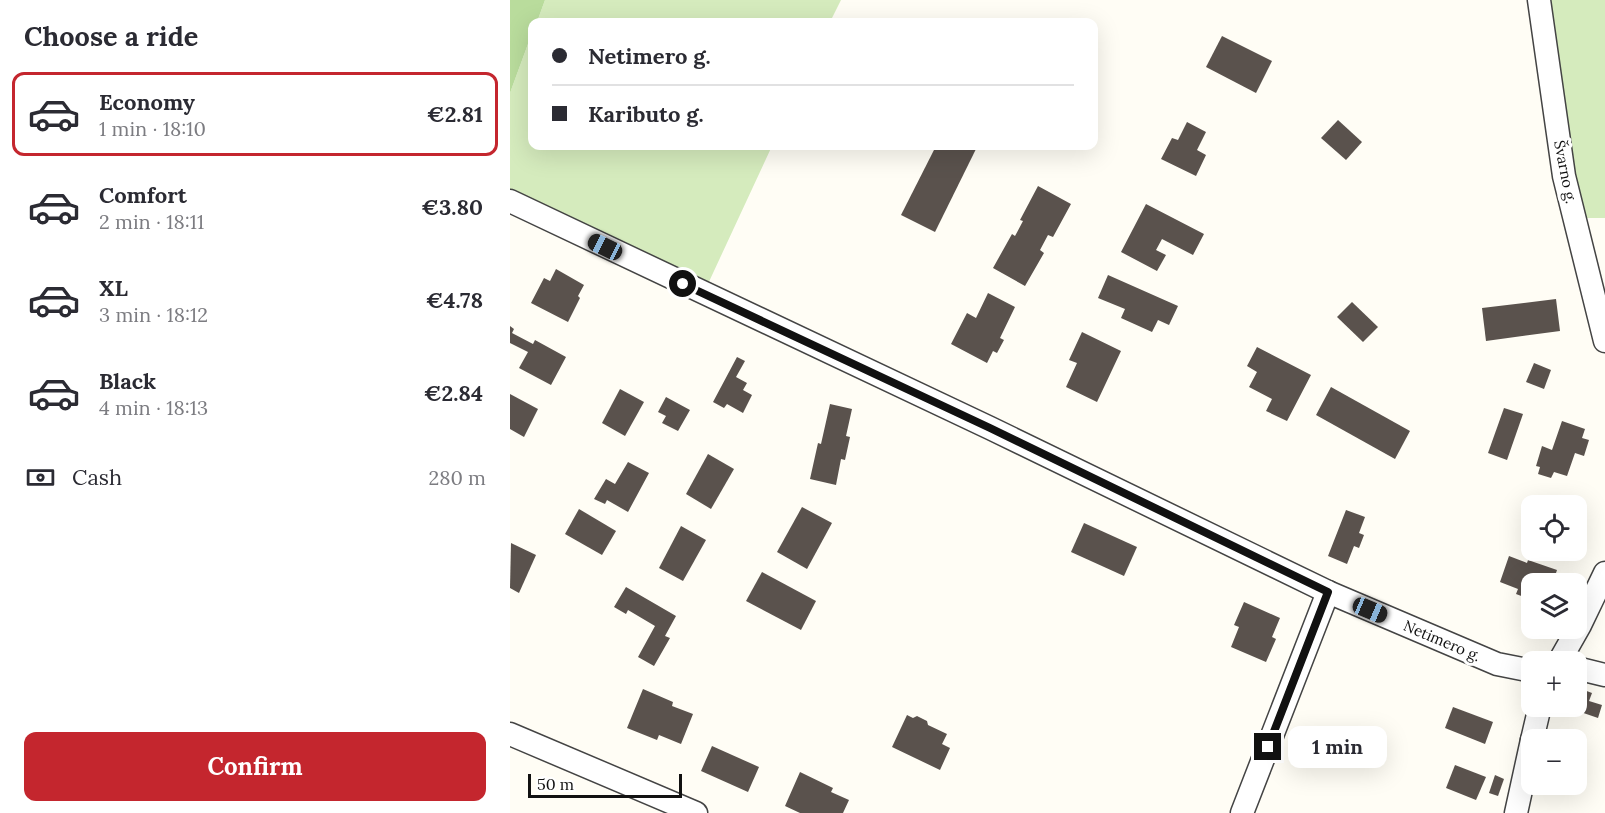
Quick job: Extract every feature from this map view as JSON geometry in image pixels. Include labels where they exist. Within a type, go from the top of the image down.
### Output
[{"type":"street","name":"Švarno g.","points":[[1539,0],[1564,176],[1605,342]]},
{"type":"street","name":"Netimero g.","points":[[510,201],[980,423],[1328,592],[1497,664],[1521,669]]},
{"type":"street","points":[[1566,651],[1581,625],[1605,573]]},
{"type":"street","points":[[1242,813],[1328,592]]},
{"type":"street","points":[[1587,671],[1605,675]]},
{"type":"street","points":[[510,734],[696,813]]},
{"type":"street","points":[[1516,813],[1521,790]]},
{"type":"green space","points":[[510,0],[545,0],[538,18],[528,18],[528,44],[510,93]]},
{"type":"green space","points":[[545,0],[841,0],[832,18],[538,18]]},
{"type":"green space","points":[[1550,0],[1605,0],[1605,218],[1581,218]]},
{"type":"green space","points":[[528,44],[528,150],[770,150],[707,286],[510,192],[510,93]]},
{"type":"building","points":[[1222,36],[1272,61],[1256,93],[1206,67]]},
{"type":"building","points":[[1338,120],[1362,142],[1346,160],[1321,138]]},
{"type":"building","points":[[1187,122],[1206,132],[1197,150],[1206,155],[1196,176],[1161,159],[1172,138],[1178,140]]},
{"type":"building","points":[[934,150],[976,150],[935,232],[901,215]]},
{"type":"building","points":[[1038,186],[1071,204],[1053,237],[1048,235],[1040,250],[1044,253],[1025,286],[993,268],[1012,234],[1015,236],[1023,221],[1020,220]]},
{"type":"building","points":[[1146,204],[1204,234],[1193,255],[1162,239],[1156,250],[1166,255],[1157,271],[1121,252]]},
{"type":"building","points":[[556,269],[584,285],[568,322],[531,303],[544,278],[550,281]]},
{"type":"building","points":[[1108,275],[1178,306],[1169,325],[1158,320],[1152,332],[1121,318],[1125,309],[1098,298]]},
{"type":"building","points":[[988,293],[1015,307],[1000,338],[1004,340],[997,353],[993,351],[987,363],[951,344],[967,313],[976,318]]},
{"type":"building","points":[[1556,299],[1560,331],[1486,341],[1482,308]]},
{"type":"building","points":[[1352,302],[1378,327],[1363,342],[1337,317]]},
{"type":"building","points":[[510,326],[514,329],[512,333],[533,344],[535,340],[566,357],[551,385],[519,368],[528,352],[510,343]]},
{"type":"building","points":[[1082,332],[1121,351],[1097,402],[1066,387],[1077,363],[1069,360]]},
{"type":"building","points":[[1257,347],[1311,375],[1287,421],[1266,411],[1272,399],[1249,387],[1257,372],[1247,366]]},
{"type":"building","points":[[737,357],[745,361],[736,377],[747,383],[743,390],[752,395],[743,413],[727,404],[724,408],[713,402]]},
{"type":"building","points":[[1534,363],[1551,370],[1544,389],[1526,382]]},
{"type":"building","points":[[1331,387],[1410,431],[1395,459],[1316,415]]},
{"type":"building","points":[[620,389],[644,402],[625,436],[602,423]]},
{"type":"building","points":[[510,394],[538,409],[524,437],[510,429]]},
{"type":"building","points":[[666,397],[690,410],[678,431],[662,423],[666,416],[658,412]]},
{"type":"building","points":[[830,404],[852,409],[846,436],[850,437],[845,460],[841,459],[836,485],[810,479]]},
{"type":"building","points":[[1504,408],[1523,414],[1507,460],[1488,453]]},
{"type":"building","points":[[1562,421],[1585,429],[1582,438],[1589,440],[1584,456],[1575,453],[1567,476],[1554,472],[1551,478],[1538,474],[1540,467],[1536,466],[1542,446],[1552,450]]},
{"type":"building","points":[[708,454],[734,469],[711,509],[686,494]]},
{"type":"building","points":[[628,462],[649,473],[628,512],[607,500],[605,504],[594,499],[606,479],[615,484]]},
{"type":"building","points":[[802,507],[832,523],[807,569],[777,552]]},
{"type":"building","points":[[579,509],[616,531],[602,555],[565,534]]},
{"type":"building","points":[[1346,510],[1365,517],[1359,533],[1364,535],[1359,548],[1354,546],[1347,564],[1328,556]]},
{"type":"building","points":[[1084,523],[1137,547],[1124,576],[1071,552]]},
{"type":"building","points":[[681,526],[706,540],[683,581],[659,568]]},
{"type":"building","points":[[511,543],[536,555],[519,593],[510,588]]},
{"type":"building","points":[[1509,556],[1557,570],[1556,573],[1521,573],[1521,596],[1516,594],[1518,589],[1500,582]]},
{"type":"building","points":[[762,572],[816,601],[801,630],[746,601]]},
{"type":"building","points":[[626,587],[676,616],[665,636],[670,638],[654,666],[638,657],[655,626],[628,610],[626,614],[614,607]]},
{"type":"building","points":[[1244,602],[1280,618],[1272,637],[1276,639],[1266,662],[1231,647],[1239,627],[1234,625]]},
{"type":"building","points":[[643,689],[673,702],[672,706],[693,714],[681,744],[659,735],[657,740],[627,728]]},
{"type":"building","points":[[1587,691],[1592,693],[1589,701],[1602,705],[1598,718],[1587,714]]},
{"type":"building","points":[[1453,707],[1493,722],[1485,744],[1445,728]]},
{"type":"building","points":[[907,715],[913,718],[917,716],[927,721],[928,725],[947,734],[942,744],[950,748],[940,770],[892,747]]},
{"type":"building","points":[[712,746],[759,767],[748,792],[701,771]]},
{"type":"building","points":[[1455,765],[1486,777],[1476,800],[1446,788]]},
{"type":"building","points":[[800,772],[833,788],[831,792],[849,800],[843,813],[800,813],[785,806]]},
{"type":"building","points":[[1495,775],[1504,779],[1498,796],[1489,793]]},
{"type":"route","points":[[683,284],[990,428],[1328,592],[1268,747]]}]
